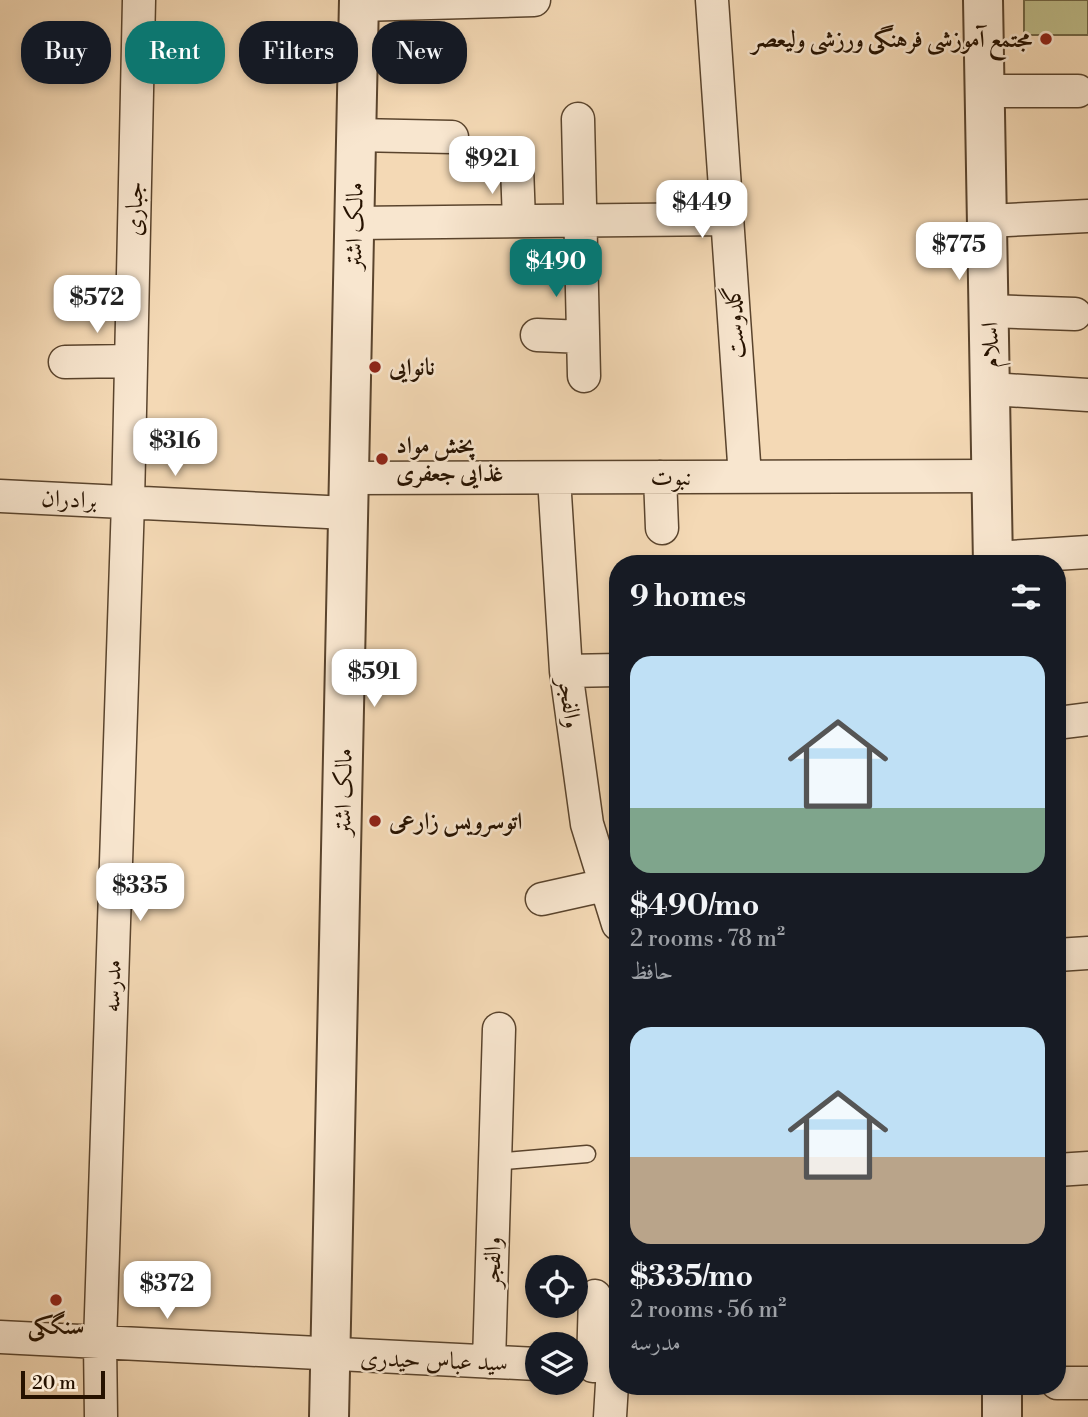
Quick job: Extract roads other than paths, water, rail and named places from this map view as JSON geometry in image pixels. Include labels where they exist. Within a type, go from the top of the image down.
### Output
[{"type":"street","name":"جباری","points":[[128,502],[139,0]]},
{"type":"street","points":[[359,3],[534,0]]},
{"type":"street","name":"گلدوست","points":[[712,0],[745,477]]},
{"type":"street","name":"اسلام","points":[[983,0],[993,555]]},
{"type":"street","name":"مالک اشتر","points":[[329,1417],[359,3]]},
{"type":"street","points":[[985,91],[1078,91]]},
{"type":"street","points":[[578,119],[583,376]]},
{"type":"street","points":[[356,135],[452,137]]},
{"type":"street","points":[[517,167],[519,221]]},
{"type":"street","points":[[987,221],[1088,216]]},
{"type":"street","points":[[355,223],[727,219]]},
{"type":"street","points":[[989,311],[1075,314]]},
{"type":"street","points":[[537,335],[583,337]]},
{"type":"street","points":[[65,362],[131,361]]},
{"type":"street","points":[[991,389],[1088,395]]},
{"type":"street","name":"نبوت","points":[[349,496],[554,478],[992,476]]},
{"type":"street","points":[[660,477],[662,528]]},
{"type":"street","name":"والفجر","points":[[554,478],[566,671],[587,824],[609,897]]},
{"type":"street","name":"برادران","points":[[0,496],[128,502],[349,496]]},
{"type":"street","name":"مدرسه","points":[[101,1417],[100,1343],[128,502]]},
{"type":"street","points":[[1056,555],[1088,552]]},
{"type":"street","points":[[566,671],[609,670]]},
{"type":"street","points":[[1066,722],[1088,719]]},
{"type":"street","points":[[542,899],[605,885]]},
{"type":"street","points":[[1066,954],[1088,953]]},
{"type":"street","name":"والفجر","points":[[489,1362],[499,1029]]},
{"type":"street","points":[[1066,1169],[1088,1168]]},
{"type":"street","points":[[594,1296],[600,1367],[610,1417]]},
{"type":"street","name":"سید عباس حیدری","points":[[0,1337],[525,1364]]},
{"type":"street","points":[[1066,1383],[1088,1383]]},
{"type":"street","points":[[1002,1395],[1002,1417]]},
{"type":"lane","points":[[494,1162],[587,1154]]},
{"type":"place","name":"مجتمع آموزشی فرهنگی ورزشی ولیعصر","points":[[1046,39]]},
{"type":"place","name":"نانوایی","points":[[375,367]]},
{"type":"place","name":"پخش مواد غذایی جعفری","points":[[382,459]]},
{"type":"place","name":"اتوسرویس زارعی","points":[[375,821]]},
{"type":"place","name":"سنگکی","points":[[56,1300]]}]
